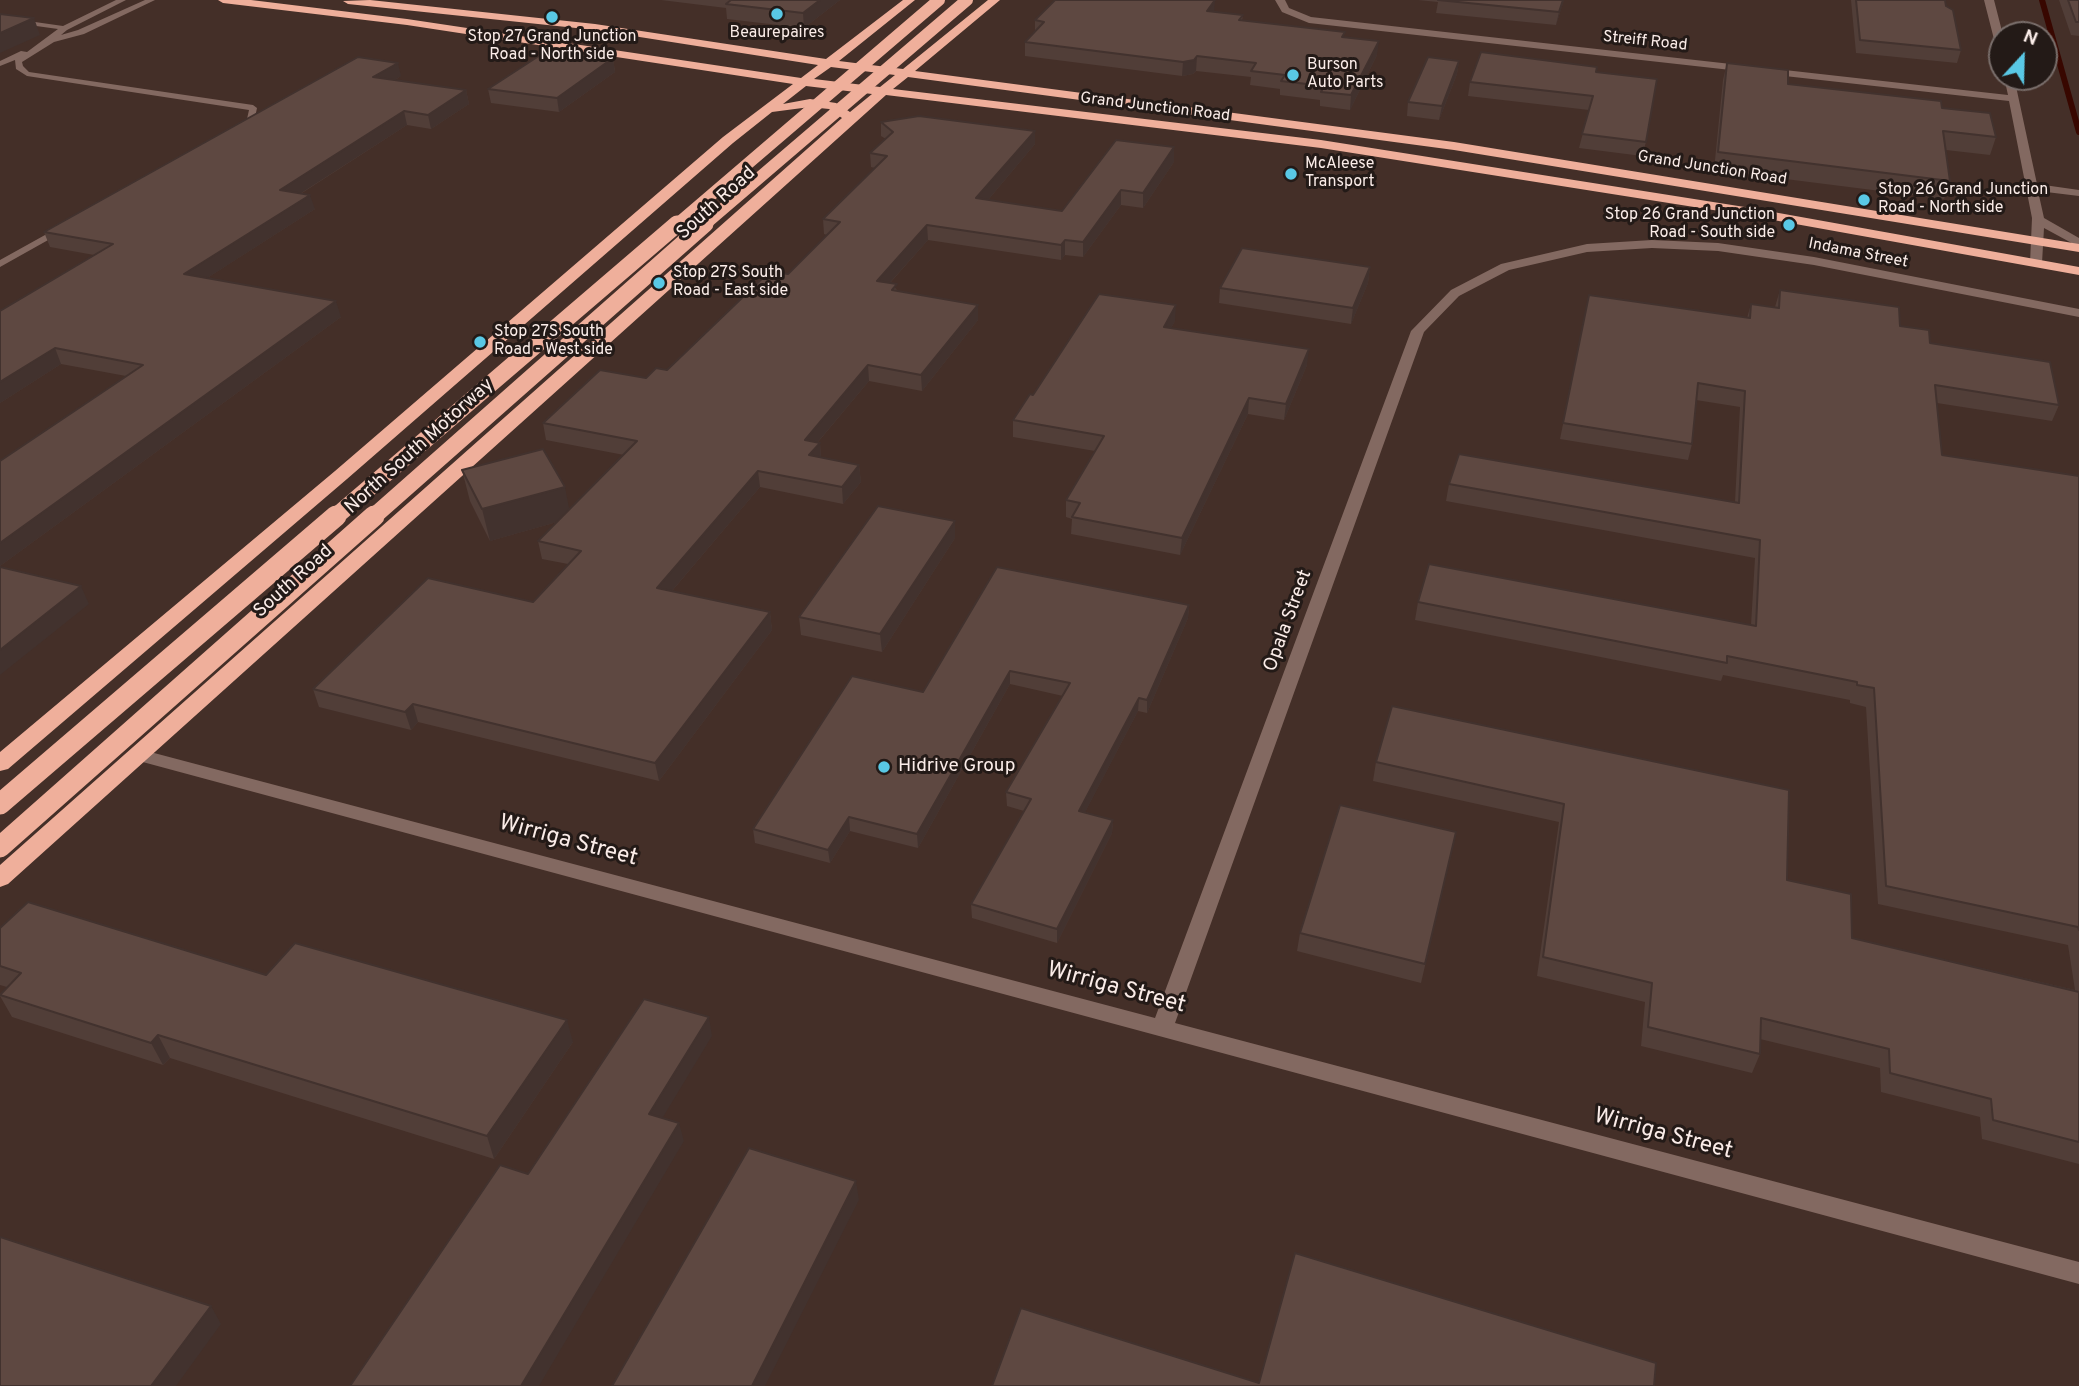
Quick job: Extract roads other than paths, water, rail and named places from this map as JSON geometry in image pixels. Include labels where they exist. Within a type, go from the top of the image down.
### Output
[{"type":"highway","name":"Grand Junction Road","points":[[230,0],[407,22],[806,82],[1321,144],[1751,212],[2079,271]]},
{"type":"highway","name":"Grand Junction Road","points":[[339,0],[595,27],[830,63],[1187,108],[1493,152],[2079,246]]},
{"type":"highway","name":"South Road","points":[[0,764],[341,475],[728,140],[911,0]]},
{"type":"highway","name":"North South Motorway","points":[[0,804],[939,0]]},
{"type":"highway","name":"North South Motorway","points":[[0,847],[669,255],[967,0]]},
{"type":"highway","name":"South Road","points":[[0,878],[850,118],[995,0]]},
{"type":"highway","points":[[744,50],[825,50],[841,47],[868,35]]},
{"type":"highway","points":[[932,51],[962,81]]},
{"type":"highway","points":[[728,140],[737,122],[765,91],[767,84],[757,75]]},
{"type":"highway","points":[[768,110],[810,103],[832,106],[850,118],[871,109],[894,107],[982,113],[1045,112]]},
{"type":"street","name":"Streiff Road","points":[[1280,0],[1285,10],[1309,20],[2015,99]]},
{"type":"street","points":[[1989,0],[1994,21]]},
{"type":"street","points":[[2013,91],[2038,220],[2036,263]]},
{"type":"street","points":[[2032,187],[2079,193]]},
{"type":"street","name":"Grand Junction Road","points":[[2038,220],[2079,246]]},
{"type":"street","name":"Indama Street","points":[[1506,267],[1587,248],[1653,244],[1718,247],[1814,261],[2079,313]]},
{"type":"street","name":"Opala Street","points":[[1162,1028],[1418,331],[1455,293],[1506,267]]},
{"type":"street","name":"Wirriga Street","points":[[139,755],[2079,1273]]},
{"type":"lane","points":[[50,41],[64,27],[122,0]]},
{"type":"lane","points":[[0,64],[50,41],[81,32],[151,0]]},
{"type":"lane","points":[[0,19],[64,27]]},
{"type":"lane","points":[[38,47],[18,61],[19,67],[27,74],[253,107],[251,120],[227,134]]},
{"type":"lane","points":[[0,264],[72,223]]},
{"type":"waterway","points":[[2042,0],[2079,132]]},
{"type":"place","name":"Beaurepaires","points":[[777,14]]},
{"type":"place","name":"Stop 27 Grand Junction Road - North side","points":[[552,17]]},
{"type":"place","name":"Burson Auto Parts","points":[[1293,75]]},
{"type":"place","name":"McAleese Transport","points":[[1291,174]]},
{"type":"place","name":"Stop 26 Grand Junction Road - North side","points":[[1864,200]]},
{"type":"place","name":"Stop 26 Grand Junction Road - South side","points":[[1789,225]]},
{"type":"place","name":"Stop 27S South Road - East side","points":[[659,283]]},
{"type":"place","name":"Stop 27S South Road - West side","points":[[480,342]]},
{"type":"place","name":"Hidrive Group","points":[[884,767]]}]
